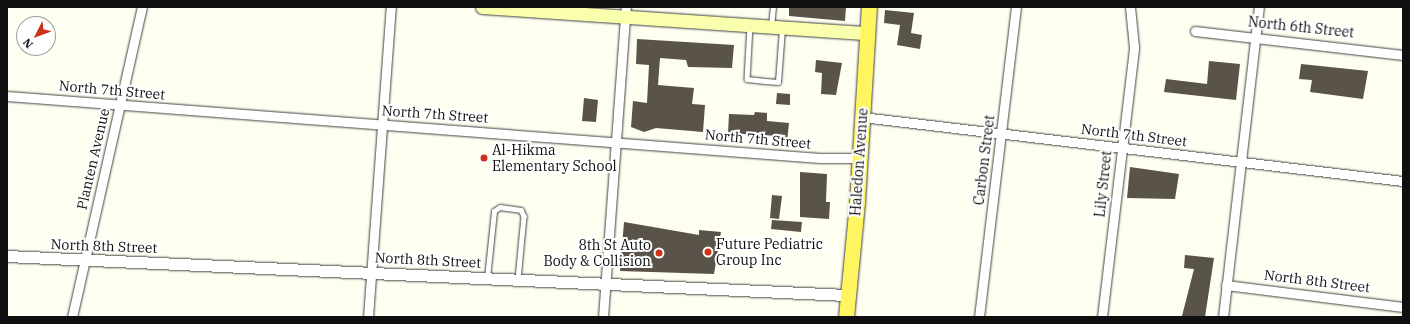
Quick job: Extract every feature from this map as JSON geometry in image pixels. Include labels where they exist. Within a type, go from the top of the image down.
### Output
[{"type":"main road","points":[[482,7],[626,11],[750,26],[868,33]]},
{"type":"main road","name":"Haledon Avenue","points":[[846,317],[861,158],[869,7]]},
{"type":"street","name":"Planten Avenue","points":[[72,317],[142,7]]},
{"type":"street","points":[[368,317],[391,7]]},
{"type":"street","name":"Carbon Street","points":[[979,317],[1016,7]]},
{"type":"street","name":"Lily Street","points":[[1102,317],[1134,47],[1130,7]]},
{"type":"street","points":[[1223,317],[1259,7]]},
{"type":"street","points":[[603,317],[626,11]]},
{"type":"street","name":"North 6th Street","points":[[1195,31],[1403,54]]},
{"type":"street","name":"North 7th Street","points":[[7,96],[820,158],[861,158]]},
{"type":"street","name":"North 7th Street","points":[[862,117],[1403,181]]},
{"type":"street","name":"North 8th Street","points":[[7,256],[605,282],[848,295]]},
{"type":"street","name":"North 8th Street","points":[[1226,285],[1403,307]]},
{"type":"lane","points":[[750,26],[747,79],[778,82],[776,28],[773,7]]},
{"type":"lane","points":[[487,278],[494,211],[500,207],[521,210],[524,216],[518,279]]},
{"type":"building","points":[[789,7],[846,7],[845,21],[789,16]]},
{"type":"building","points":[[885,10],[914,13],[911,33],[922,35],[920,49],[897,45],[900,25],[884,23]]},
{"type":"building","points":[[637,39],[734,45],[732,68],[688,67],[686,60],[660,58],[658,85],[694,88],[692,104],[705,105],[703,132],[656,128],[644,132],[631,127],[633,101],[647,103],[649,65],[636,64]]},
{"type":"building","points":[[816,60],[842,63],[836,95],[821,94],[822,73],[815,72]]},
{"type":"building","points":[[1209,61],[1240,64],[1236,100],[1164,92],[1166,79],[1207,84]]},
{"type":"building","points":[[1301,64],[1368,71],[1363,99],[1310,92],[1312,80],[1299,79]]},
{"type":"building","points":[[777,93],[790,94],[790,105],[776,104]]},
{"type":"building","points":[[584,98],[598,100],[596,122],[582,121]]},
{"type":"building","points":[[755,112],[767,113],[767,121],[789,123],[787,142],[778,141],[778,136],[728,133],[729,114],[754,115]]},
{"type":"building","points":[[1130,167],[1179,174],[1175,199],[1127,198]]},
{"type":"building","points":[[800,172],[827,174],[826,202],[830,202],[829,219],[800,217]]},
{"type":"building","points":[[772,195],[782,196],[779,219],[770,218]]},
{"type":"building","points":[[772,220],[802,222],[801,232],[771,229]]},
{"type":"building","name":"8th St Auto Body & Collision","points":[[624,222],[699,235],[699,230],[721,232],[714,274],[620,271]]},
{"type":"building","points":[[1185,255],[1214,258],[1205,317],[1182,316],[1194,269],[1184,268]]},
{"type":"place","name":"Al-Hikma Elementary School","points":[[484,158]]},
{"type":"place","name":"Future Pediatric Group Inc","points":[[708,252]]},
{"type":"place","name":"8th St Auto Body & Collision","points":[[659,253]]}]
